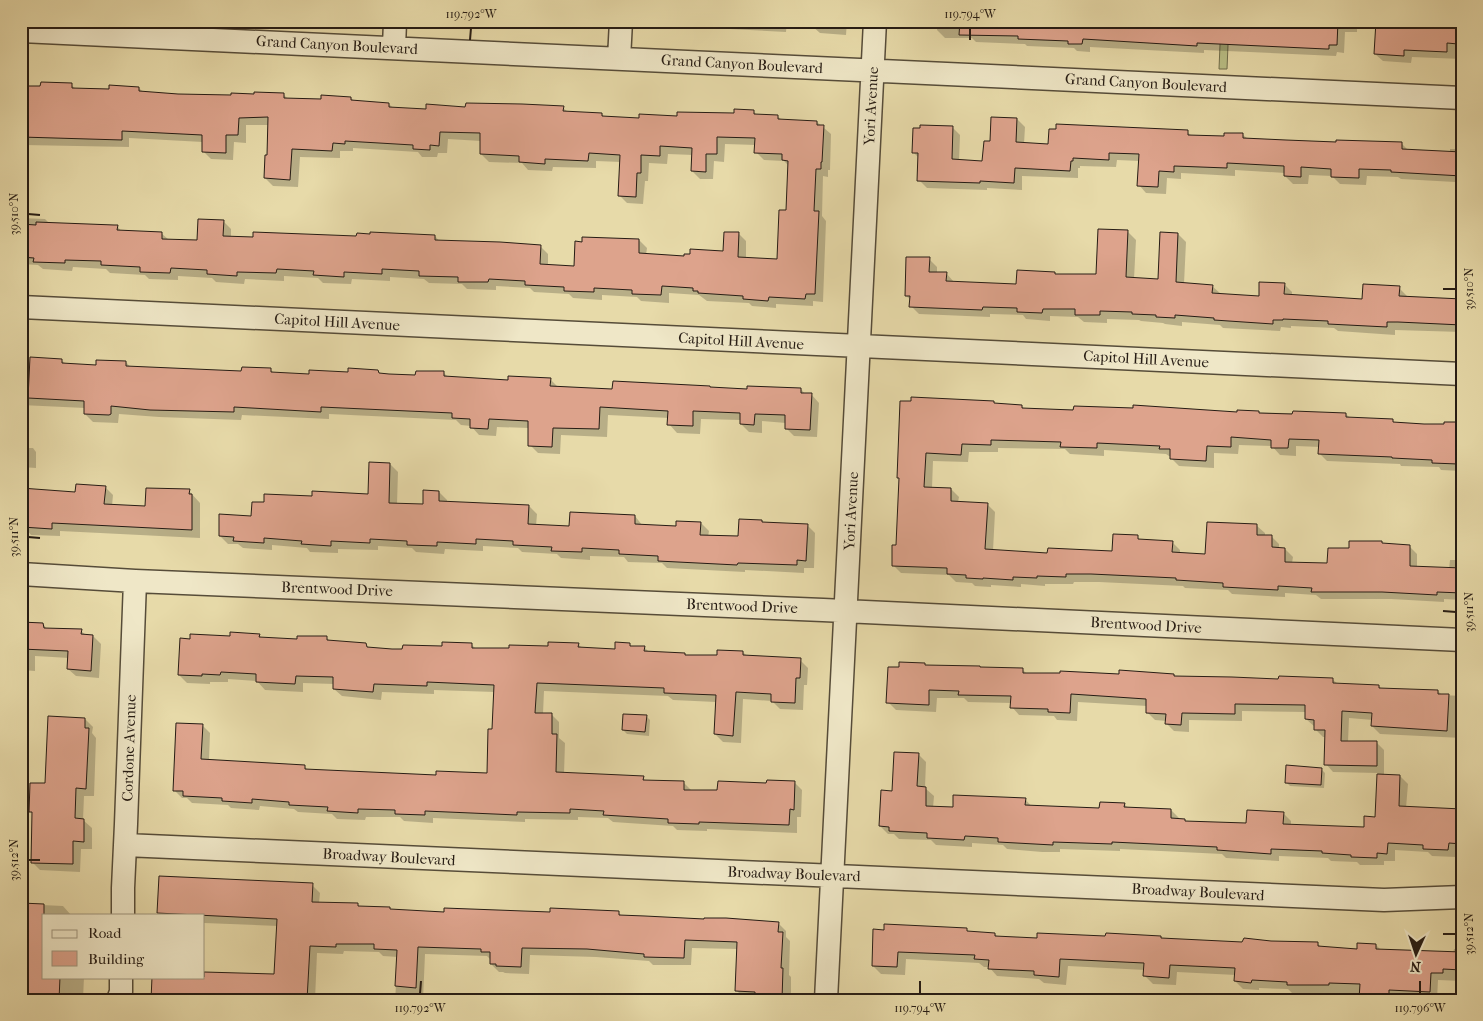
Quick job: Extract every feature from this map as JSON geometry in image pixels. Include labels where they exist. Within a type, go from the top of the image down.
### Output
[{"type":"street","points":[[394,48],[395,21]]},
{"type":"street","points":[[619,59],[621,21]]},
{"type":"street","name":"Yori Avenue","points":[[826,1000],[875,21]]},
{"type":"street","name":"Grand Canyon Boulevard","points":[[21,32],[173,30],[394,48],[1462,98]]},
{"type":"street","name":"Capitol Hill Avenue","points":[[21,307],[1462,374]]},
{"type":"street","name":"Brentwood Drive","points":[[21,574],[135,581],[846,611],[1462,640]]},
{"type":"street","name":"Cordone Avenue","points":[[123,914],[135,581]]},
{"type":"street","name":"Broadway Boulevard","points":[[125,845],[1384,900],[1462,897]]},
{"type":"street","points":[[118,1000],[121,992],[121,978]]},
{"type":"green space","points":[[1221,21],[1229,21],[1227,69],[1219,69]]},
{"type":"building","points":[[960,21],[1338,21],[1337,45],[1329,45],[1329,49],[1326,49],[1197,43],[1197,46],[1083,39],[1082,44],[1068,44],[1068,41],[1018,39],[1018,36],[959,35]]},
{"type":"building","points":[[1376,21],[1448,21],[1448,24],[1459,24],[1458,44],[1447,43],[1447,52],[1404,50],[1404,56],[1374,54]]},
{"type":"building","points":[[41,82],[72,83],[72,88],[109,89],[109,85],[139,87],[139,91],[178,94],[231,95],[231,93],[254,94],[254,92],[284,93],[284,98],[321,99],[321,95],[351,97],[351,100],[389,103],[389,107],[426,109],[426,104],[465,107],[466,103],[564,106],[563,111],[602,113],[602,116],[639,118],[639,114],[677,116],[677,112],[734,113],[734,109],[754,110],[754,114],[778,115],[778,119],[817,121],[817,125],[824,125],[821,169],[816,169],[814,211],[819,211],[815,294],[806,294],[805,299],[769,297],[768,301],[743,299],[743,296],[698,293],[698,291],[693,291],[693,288],[662,286],[661,295],[632,294],[632,290],[594,288],[594,292],[564,291],[564,287],[525,285],[525,281],[489,279],[488,282],[458,282],[458,277],[419,276],[419,271],[382,269],[382,274],[344,272],[344,277],[313,275],[314,271],[277,269],[276,273],[237,272],[237,276],[207,274],[207,270],[171,268],[170,273],[140,272],[140,267],[101,265],[101,261],[65,260],[65,263],[33,262],[34,258],[21,257],[21,224],[36,225],[36,222],[118,225],[117,230],[162,232],[162,239],[197,240],[198,219],[224,220],[223,236],[253,237],[253,232],[356,236],[357,233],[370,234],[370,232],[435,235],[435,240],[541,245],[540,264],[574,266],[575,241],[582,242],[582,237],[639,239],[639,253],[684,256],[684,254],[690,254],[690,249],[723,251],[724,232],[739,232],[738,257],[777,259],[779,210],[786,210],[788,161],[782,160],[782,154],[754,153],[755,138],[717,137],[717,154],[706,154],[706,172],[691,171],[692,148],[660,146],[660,156],[641,155],[641,173],[637,173],[636,197],[618,196],[620,155],[589,153],[588,161],[545,159],[545,164],[519,162],[519,156],[480,154],[480,133],[440,132],[439,146],[430,145],[430,150],[413,149],[413,145],[345,141],[345,144],[333,143],[332,151],[292,149],[290,180],[264,178],[268,117],[239,118],[238,135],[226,135],[226,153],[202,152],[202,135],[122,131],[122,140],[21,137],[21,86],[40,86]]},
{"type":"building","points":[[991,117],[1017,118],[1016,142],[1048,144],[1049,129],[1056,129],[1056,124],[1188,130],[1188,135],[1224,136],[1224,133],[1243,133],[1243,138],[1336,142],[1336,140],[1402,142],[1402,149],[1462,152],[1462,176],[1359,169],[1359,178],[1331,177],[1331,169],[1301,167],[1301,177],[1284,176],[1284,166],[1227,163],[1227,168],[1174,166],[1174,172],[1159,171],[1158,187],[1137,186],[1139,154],[1109,153],[1109,160],[1073,158],[1070,171],[1015,168],[1014,183],[917,181],[918,153],[912,153],[913,128],[920,128],[920,125],[953,126],[952,159],[982,161],[984,141],[990,141]]},
{"type":"building","points":[[1098,229],[1128,230],[1126,277],[1158,279],[1160,232],[1178,233],[1176,282],[1213,285],[1212,293],[1259,296],[1259,282],[1285,283],[1284,294],[1362,299],[1363,284],[1400,286],[1399,296],[1462,299],[1462,325],[1387,322],[1387,327],[1328,324],[1328,321],[1283,319],[1273,320],[1273,324],[1175,315],[1175,318],[1156,317],[1156,315],[1132,314],[1132,312],[1100,311],[1100,315],[1075,315],[1075,309],[1043,309],[1042,313],[1017,312],[1017,308],[983,307],[982,310],[909,307],[910,296],[905,296],[906,257],[930,257],[929,272],[947,272],[946,281],[1016,284],[1017,270],[1055,272],[1055,274],[1096,274]]},
{"type":"building","points":[[30,357],[62,359],[62,363],[96,365],[96,360],[126,361],[126,366],[241,371],[242,367],[271,368],[271,372],[309,374],[309,370],[348,372],[348,368],[378,370],[379,373],[415,375],[416,371],[444,371],[444,376],[508,380],[508,376],[551,378],[550,386],[612,389],[613,381],[747,389],[747,386],[801,388],[801,393],[812,393],[810,430],[785,429],[785,415],[755,414],[754,425],[740,424],[740,413],[693,411],[693,426],[667,425],[668,411],[600,407],[599,429],[553,428],[552,447],[528,446],[528,421],[489,419],[488,429],[470,428],[470,419],[452,418],[452,413],[321,407],[321,412],[234,407],[234,412],[150,410],[111,406],[111,414],[109,415],[84,414],[84,401],[28,398]]},
{"type":"building","points":[[911,397],[994,401],[994,403],[1022,405],[1022,408],[1073,410],[1074,406],[1133,408],[1133,405],[1237,412],[1237,410],[1259,411],[1259,413],[1292,414],[1293,411],[1346,413],[1346,417],[1393,419],[1393,422],[1424,424],[1462,422],[1462,445],[1458,445],[1458,464],[1432,463],[1432,460],[1392,457],[1318,454],[1319,440],[1289,439],[1288,448],[1271,448],[1271,440],[1231,437],[1231,447],[1207,446],[1206,461],[1170,459],[1170,449],[1159,449],[1160,446],[1097,443],[1097,448],[1060,447],[1061,442],[991,440],[991,445],[962,444],[961,455],[926,453],[924,487],[951,488],[951,501],[988,503],[985,549],[1047,553],[1048,548],[1112,551],[1113,534],[1138,535],[1138,539],[1173,541],[1172,552],[1205,554],[1207,522],[1257,524],[1257,535],[1272,535],[1272,547],[1285,548],[1285,562],[1327,563],[1328,548],[1349,548],[1349,541],[1382,541],[1382,543],[1410,545],[1410,566],[1462,568],[1462,593],[1437,592],[1437,595],[1382,592],[1311,592],[1312,588],[1278,586],[1278,590],[1223,587],[1223,583],[1176,580],[1176,578],[1091,574],[1066,574],[1066,577],[1013,577],[1013,580],[983,579],[966,578],[966,575],[947,574],[947,568],[892,566],[892,545],[896,545],[900,401],[911,401]]},
{"type":"building","points":[[369,462],[390,463],[389,503],[423,504],[423,490],[439,491],[439,501],[529,505],[528,524],[569,526],[570,512],[635,515],[635,524],[676,526],[676,521],[701,522],[700,535],[738,536],[739,519],[808,524],[806,561],[797,560],[797,565],[738,563],[737,565],[658,561],[658,556],[619,554],[619,550],[582,548],[582,552],[551,551],[552,547],[513,545],[513,541],[476,539],[476,544],[437,542],[437,546],[407,545],[407,541],[370,539],[370,543],[331,541],[331,546],[301,544],[302,541],[264,538],[264,543],[233,541],[234,537],[219,536],[219,514],[251,516],[252,502],[264,502],[264,494],[312,496],[312,491],[368,494]]},
{"type":"building","points":[[76,484],[106,486],[104,504],[145,506],[146,488],[190,489],[189,494],[192,494],[192,530],[52,523],[52,529],[22,527],[23,506],[21,506],[21,488],[75,492]]},
{"type":"building","points":[[21,622],[43,623],[44,628],[82,629],[81,634],[93,635],[91,671],[67,669],[68,651],[21,649]]},
{"type":"building","points":[[230,632],[260,634],[259,637],[297,639],[297,636],[327,636],[327,640],[366,643],[367,647],[392,649],[402,649],[403,645],[442,646],[442,642],[472,643],[472,648],[509,648],[509,645],[548,646],[548,642],[579,643],[578,647],[615,649],[615,642],[630,643],[630,646],[645,646],[644,651],[685,653],[685,655],[717,655],[717,650],[743,651],[743,655],[801,658],[800,678],[796,678],[795,703],[771,702],[771,694],[736,692],[733,736],[714,734],[716,695],[664,693],[664,688],[537,683],[535,713],[552,713],[552,734],[557,734],[556,772],[644,776],[643,780],[684,781],[684,790],[717,790],[718,781],[766,783],[767,780],[795,781],[794,810],[790,809],[789,825],[699,822],[699,824],[668,823],[668,819],[603,815],[604,811],[570,809],[570,813],[517,812],[517,815],[425,811],[425,815],[395,814],[395,810],[358,809],[358,813],[327,811],[328,807],[289,805],[289,802],[252,799],[252,803],[222,801],[222,798],[183,796],[183,791],[173,791],[176,723],[203,724],[201,759],[305,765],[305,769],[436,775],[436,771],[487,773],[488,729],[492,729],[494,685],[427,682],[427,686],[374,684],[373,692],[333,689],[333,677],[296,676],[295,684],[256,682],[256,674],[221,672],[220,675],[178,675],[180,638],[190,639],[190,634],[230,636]]},
{"type":"building","points":[[899,662],[925,663],[925,665],[1023,668],[1023,673],[1060,673],[1060,671],[1119,674],[1119,670],[1174,674],[1174,676],[1278,679],[1279,676],[1333,678],[1333,683],[1379,685],[1379,688],[1438,690],[1438,694],[1449,694],[1447,731],[1371,726],[1372,713],[1342,711],[1341,741],[1377,741],[1377,766],[1324,765],[1325,730],[1314,730],[1314,720],[1305,719],[1305,705],[1235,704],[1235,714],[1182,713],[1181,725],[1165,724],[1166,714],[1146,713],[1146,699],[1071,694],[1070,713],[1048,712],[1048,709],[1010,708],[1011,696],[958,695],[959,691],[929,690],[929,705],[886,703],[888,667],[899,667]]},
{"type":"building","points":[[623,714],[647,715],[645,732],[622,730]]},
{"type":"building","points":[[48,716],[85,718],[85,728],[89,728],[86,789],[76,788],[75,818],[84,819],[84,842],[73,841],[73,864],[31,863],[32,812],[29,812],[30,783],[45,783]]},
{"type":"building","points":[[894,752],[919,753],[917,786],[926,787],[926,806],[953,807],[953,795],[1026,798],[1025,805],[1099,808],[1100,802],[1125,803],[1124,807],[1171,809],[1171,818],[1185,819],[1185,821],[1246,823],[1247,810],[1284,812],[1283,824],[1364,827],[1364,816],[1375,817],[1377,774],[1400,775],[1399,806],[1462,809],[1462,844],[1449,843],[1448,850],[1423,849],[1423,845],[1388,843],[1387,854],[1377,853],[1377,858],[1351,857],[1351,855],[1322,853],[1322,851],[1271,849],[1271,854],[1217,850],[1217,847],[1112,842],[1112,844],[1053,842],[1053,845],[998,842],[998,838],[965,836],[964,840],[927,838],[927,833],[889,831],[889,827],[879,826],[881,790],[892,791]]},
{"type":"building","points":[[1286,765],[1322,768],[1321,785],[1285,783]]},
{"type":"building","points":[[159,876],[313,883],[312,902],[358,903],[358,906],[390,907],[390,909],[444,912],[444,908],[550,912],[550,908],[619,911],[619,915],[704,919],[726,918],[779,922],[778,932],[783,932],[782,1000],[755,1000],[755,992],[735,991],[737,942],[685,940],[684,958],[644,957],[644,954],[587,949],[522,948],[521,967],[490,964],[490,952],[481,952],[481,949],[418,947],[416,988],[395,986],[397,950],[374,949],[374,944],[336,944],[336,947],[310,946],[307,1000],[151,1000],[152,978],[205,978],[205,972],[274,974],[277,919],[157,913]]},
{"type":"building","points":[[21,903],[44,904],[44,914],[42,914],[42,978],[60,978],[59,1000],[21,1000]]},
{"type":"building","points":[[884,924],[967,928],[967,931],[995,933],[995,936],[1037,938],[1037,933],[1105,936],[1106,933],[1242,942],[1244,938],[1271,941],[1318,942],[1318,946],[1357,949],[1357,943],[1376,944],[1376,949],[1462,952],[1462,970],[1443,969],[1443,973],[1431,973],[1430,992],[1389,990],[1389,1000],[1374,1000],[1359,999],[1360,984],[1287,985],[1287,982],[1252,980],[1251,983],[1234,981],[1235,968],[1170,965],[1169,978],[1143,976],[1144,963],[1060,959],[1059,977],[1034,975],[1034,971],[988,969],[989,960],[974,959],[975,955],[898,952],[897,967],[872,966],[873,929],[884,930]]}]
